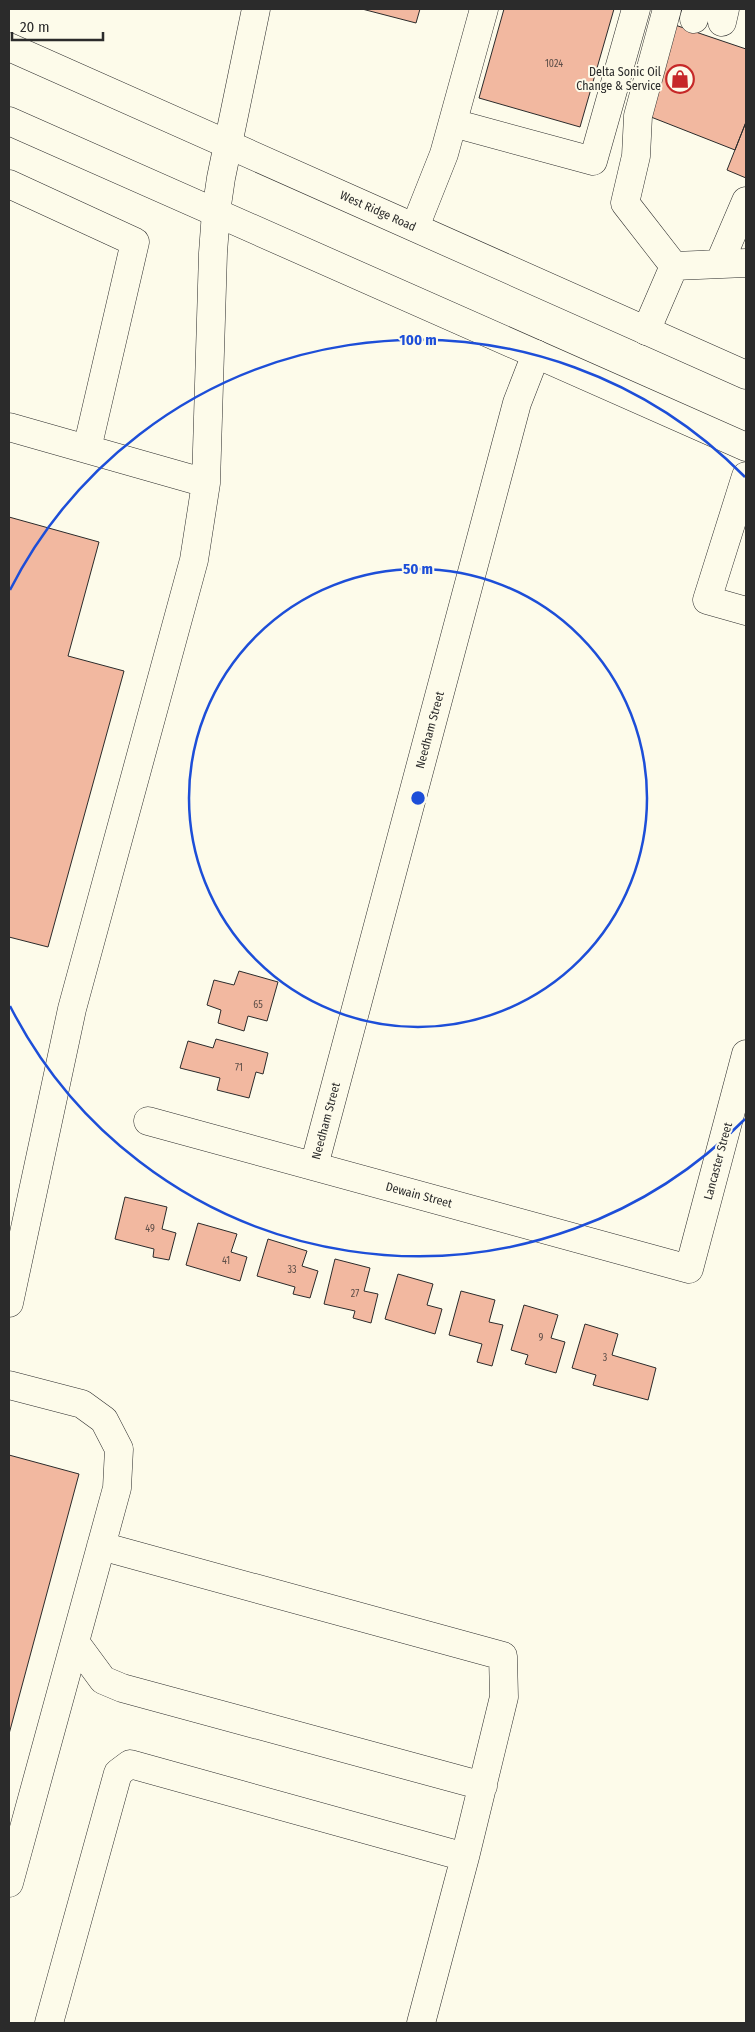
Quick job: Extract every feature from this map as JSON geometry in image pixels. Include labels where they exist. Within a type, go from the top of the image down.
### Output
[{"type":"main road","points":[[9,1303],[72,1009],[194,560],[206,483],[212,262],[216,212],[256,9]]},
{"type":"main road","points":[[415,228],[444,154],[484,9]]},
{"type":"main road","points":[[453,123],[593,161],[636,9]]},
{"type":"main road","points":[[667,9],[638,116],[636,156],[625,203],[674,266]]},
{"type":"main road","name":"West Ridge Road","points":[[9,47],[746,375]]},
{"type":"main road","points":[[9,121],[746,447]]},
{"type":"main road","points":[[9,184],[135,242],[88,449]]},
{"type":"main road","points":[[720,264],[746,202]]},
{"type":"main road","points":[[674,266],[746,263]]},
{"type":"main road","points":[[646,331],[674,266]]},
{"type":"main road","name":"Needham Street","points":[[314,1166],[517,403],[536,354]]},
{"type":"main road","points":[[9,427],[206,483]]},
{"type":"main road","points":[[746,476],[707,600],[746,611]]},
{"type":"main road","name":"Lancaster Street","points":[[689,1269],[746,1054]]},
{"type":"main road","name":"Dewain Street","points":[[148,1121],[689,1269]]},
{"type":"main road","points":[[9,1385],[82,1404],[104,1420],[119,1449],[117,1488],[9,1883]]},
{"type":"main road","points":[[101,1546],[503,1656],[504,1697],[465,1857],[421,2023]]},
{"type":"main road","points":[[75,1642],[103,1680],[122,1688],[483,1786]]},
{"type":"main road","points":[[49,2023],[118,1773],[130,1764],[465,1857]]},
{"type":"building","points":[[362,9],[420,9],[416,23]]},
{"type":"building","points":[[504,9],[614,9],[580,127],[479,98]]},
{"type":"building","points":[[675,25],[746,49],[746,122],[735,150],[651,117]]},
{"type":"building","points":[[746,122],[746,178],[727,170]]},
{"type":"building","points":[[9,517],[99,542],[68,656],[124,671],[48,947],[9,937]]},
{"type":"building","points":[[239,971],[278,982],[267,1021],[248,1016],[244,1031],[218,1023],[221,1010],[207,1005],[214,980],[234,985]]},
{"type":"building","points":[[216,1039],[268,1053],[263,1074],[256,1072],[249,1098],[217,1090],[220,1078],[180,1068],[188,1041],[213,1048]]},
{"type":"building","points":[[125,1197],[167,1207],[162,1229],[176,1233],[169,1260],[153,1257],[154,1249],[115,1239]]},
{"type":"building","points":[[198,1223],[237,1234],[231,1252],[247,1257],[240,1281],[186,1265]]},
{"type":"building","points":[[268,1239],[307,1251],[302,1266],[318,1271],[310,1298],[293,1294],[295,1287],[257,1276]]},
{"type":"building","points":[[335,1259],[370,1268],[364,1291],[378,1294],[371,1323],[353,1318],[355,1311],[324,1304]]},
{"type":"building","points":[[398,1274],[433,1284],[427,1305],[442,1309],[435,1334],[385,1319]]},
{"type":"building","points":[[461,1291],[495,1300],[489,1322],[503,1325],[492,1366],[477,1362],[482,1344],[449,1335]]},
{"type":"building","points":[[524,1305],[558,1315],[551,1338],[565,1342],[556,1373],[525,1364],[528,1355],[511,1350]]},
{"type":"building","points":[[585,1324],[618,1334],[612,1355],[656,1368],[648,1400],[593,1385],[596,1375],[572,1368]]},
{"type":"building","points":[[9,1455],[79,1474],[9,1734]]},
{"type":"place","name":"Delta Sonic Oil Change & Service","points":[[680,79]]}]
